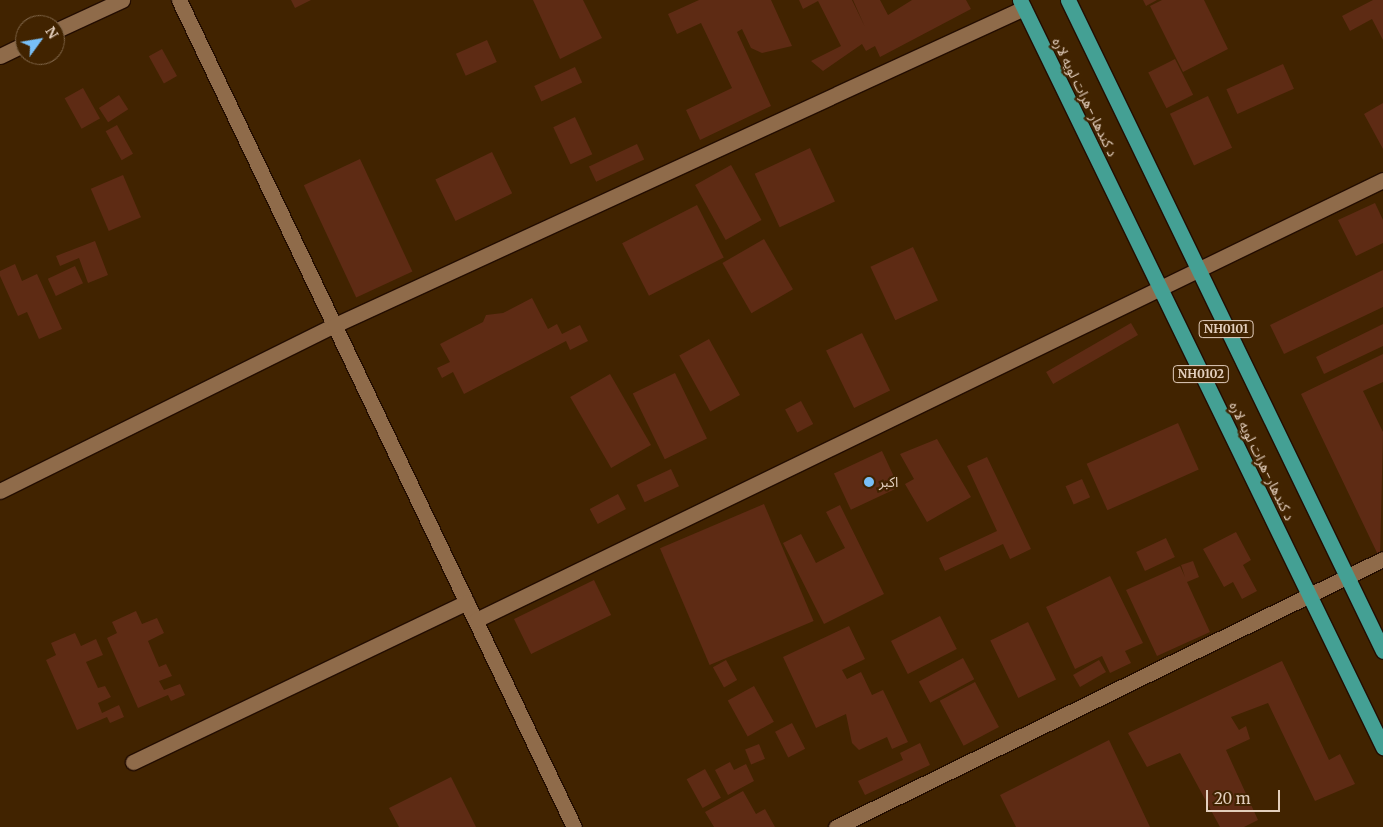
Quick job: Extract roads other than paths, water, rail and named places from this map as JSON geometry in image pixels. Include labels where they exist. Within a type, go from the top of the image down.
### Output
[{"type":"highway","name":"د کندهار-هرات لويه لاره","points":[[1069,2],[1383,651]]},
{"type":"highway","name":"د کندهار-هرات لويه لاره","points":[[1022,4],[1383,747]]},
{"type":"street","points":[[65,26],[122,0]]},
{"type":"street","points":[[179,0],[574,827]]},
{"type":"street","points":[[0,491],[335,325],[1022,4]]},
{"type":"street","points":[[0,56],[15,49]]},
{"type":"street","points":[[476,620],[1383,180]]},
{"type":"street","points":[[836,827],[1383,560]]},
{"type":"street","points":[[133,762],[467,602]]},
{"type":"place","name":"اکبر","points":[[869,482]]}]
